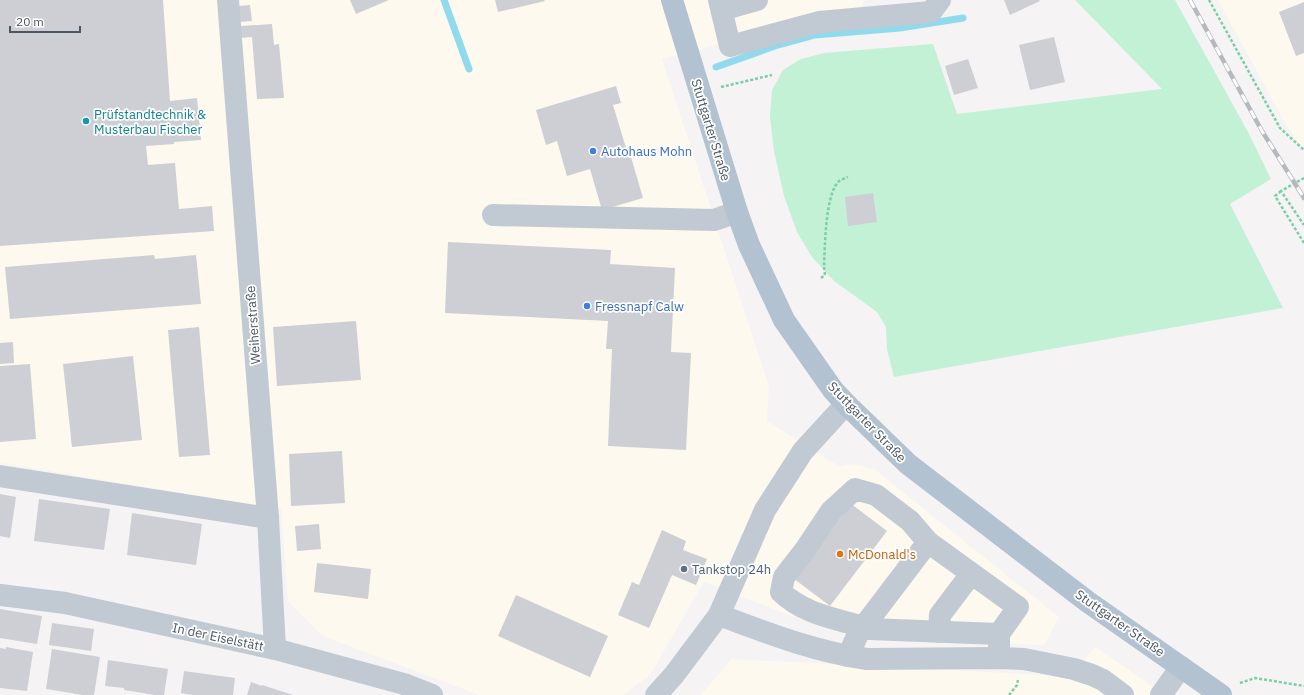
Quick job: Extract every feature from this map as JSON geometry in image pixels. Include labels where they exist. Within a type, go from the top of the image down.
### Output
[{"type":"main road","name":"Stuttgarter Straße","points":[[672,0],[737,212],[749,245],[784,320],[833,390],[908,464],[1088,602],[1219,694]]},
{"type":"street","name":"Weiherstraße","points":[[228,0],[268,518],[275,650]]},
{"type":"street","points":[[757,0],[721,5],[730,46],[820,22],[931,12],[940,0]]},
{"type":"street","points":[[493,215],[714,220],[737,212]]},
{"type":"street","points":[[656,695],[674,675],[719,615],[766,510],[803,451],[846,404]]},
{"type":"street","points":[[0,476],[268,518]]},
{"type":"street","points":[[999,634],[869,629],[811,612],[790,601],[781,592],[784,577],[805,550],[831,511],[855,489],[876,495],[910,521],[928,542],[1018,608],[999,634],[1000,658]]},
{"type":"street","points":[[848,656],[858,634],[928,542]]},
{"type":"street","points":[[939,632],[940,615],[970,574]]},
{"type":"street","name":"In der Eiselstätt","points":[[0,596],[65,603],[275,650],[404,684],[432,695]]},
{"type":"street","points":[[719,615],[777,637],[848,656],[867,659],[1024,659],[1074,669],[1103,680],[1123,695]]},
{"type":"street","points":[[1161,695],[1181,667]]},
{"type":"path","points":[[1209,0],[1280,128],[1304,150]]},
{"type":"path","points":[[721,87],[772,75]]},
{"type":"path","points":[[821,278],[825,275],[824,267],[828,206],[833,189],[838,181],[848,176]]},
{"type":"path","points":[[1304,178],[1275,196],[1304,244]]},
{"type":"path","points":[[1281,191],[1304,225]]},
{"type":"path","points":[[1219,694],[1255,678],[1304,686]]},
{"type":"shaded area","points":[[0,0],[865,0],[862,6],[662,59],[769,386],[767,421],[840,467],[851,464],[874,469],[1059,617],[1044,645],[860,640],[802,620],[704,582],[650,675],[623,695],[479,695],[323,636],[288,602],[281,509],[0,463]]},
{"type":"shaded area","points":[[1218,0],[1304,0],[1304,151],[1285,123]]},
{"type":"shaded area","points":[[1096,647],[1165,695],[701,695],[731,659],[1068,676]]},
{"type":"green space","points":[[1075,0],[1175,0],[1248,132],[1271,179],[1230,204],[1283,308],[894,377],[887,349],[886,327],[877,312],[834,281],[812,257],[797,232],[784,196],[774,151],[770,117],[772,90],[783,70],[801,59],[824,53],[933,44],[957,114],[1162,89]]},
{"type":"building","name":"Prüfstandtechnik & Musterbau Fischer","points":[[0,0],[163,0],[170,101],[197,98],[201,140],[146,146],[148,165],[175,163],[179,209],[212,206],[214,231],[0,246]]},
{"type":"building","points":[[350,0],[389,0],[356,14]]},
{"type":"building","points":[[495,0],[544,0],[545,1],[498,12]]},
{"type":"building","points":[[1004,0],[1039,0],[1040,1],[1010,15]]},
{"type":"building","points":[[1304,2],[1304,53],[1296,56],[1279,12]]},
{"type":"building","points":[[250,5],[252,21],[239,22],[238,6]]},
{"type":"building","points":[[272,24],[274,45],[279,44],[284,98],[257,99],[252,37],[240,38],[240,26]]},
{"type":"building","points":[[1054,37],[1065,82],[1030,90],[1019,45]]},
{"type":"building","points":[[968,59],[978,88],[954,95],[945,66]]},
{"type":"building","name":"Autohaus Mohn","points":[[616,86],[621,103],[613,105],[643,198],[602,210],[590,169],[567,176],[557,141],[546,145],[536,110]]},
{"type":"building","points":[[873,193],[877,222],[848,226],[845,197]]},
{"type":"building","points":[[448,242],[611,250],[610,264],[675,268],[671,352],[691,353],[686,450],[608,446],[612,349],[606,349],[608,321],[445,313]]},
{"type":"building","points":[[154,255],[155,259],[196,255],[201,304],[10,319],[5,267]]},
{"type":"building","points":[[356,321],[361,380],[277,386],[273,327]]},
{"type":"building","points":[[199,327],[210,455],[179,457],[168,330]]},
{"type":"building","points":[[13,342],[14,363],[0,364],[0,343]]},
{"type":"building","points":[[133,356],[142,440],[72,447],[63,364]]},
{"type":"building","points":[[30,364],[36,439],[0,442],[0,366]]},
{"type":"building","points":[[342,451],[345,503],[291,506],[289,454]]},
{"type":"building","points":[[0,494],[16,497],[10,538],[0,536]]},
{"type":"building","points":[[39,499],[110,509],[104,550],[34,541]]},
{"type":"building","name":"McDonald's","points":[[850,503],[887,531],[830,606],[793,578]]},
{"type":"building","points":[[132,513],[202,524],[196,565],[127,555]]},
{"type":"building","points":[[319,524],[321,549],[297,551],[295,526]]},
{"type":"building","points":[[662,530],[686,541],[683,550],[707,559],[696,585],[672,575],[649,628],[618,615],[632,582],[639,585]]},
{"type":"building","points":[[317,563],[371,569],[368,599],[314,592]]},
{"type":"building","points":[[516,595],[608,636],[590,677],[498,636]]},
{"type":"building","points":[[0,609],[42,616],[37,644],[0,638]]},
{"type":"building","points":[[52,623],[94,629],[91,651],[49,645]]},
{"type":"building","points":[[6,647],[33,652],[27,691],[0,688],[0,648],[6,649]]},
{"type":"building","points":[[52,649],[100,657],[94,695],[83,695],[46,689]]},
{"type":"building","points":[[108,660],[168,669],[164,695],[155,695],[124,690],[124,688],[105,686]]},
{"type":"building","points":[[184,671],[235,678],[233,695],[192,695],[181,693]]},
{"type":"building","points":[[251,682],[262,686],[293,695],[247,695]]},
{"type":"waterway","points":[[444,0],[469,69]]},
{"type":"waterway","points":[[716,67],[775,46],[815,35],[900,28],[963,18]]},
{"type":"railway","points":[[1190,0],[1262,131],[1304,198]]},
{"type":"place","name":"Prüfstandtechnik & Musterbau Fischer","points":[[86,121]]},
{"type":"place","name":"Autohaus Mohn","points":[[593,151]]},
{"type":"place","name":"Fressnapf Calw","points":[[587,306]]},
{"type":"place","name":"McDonald's","points":[[840,554]]},
{"type":"place","name":"Tankstop 24h","points":[[684,569]]}]
